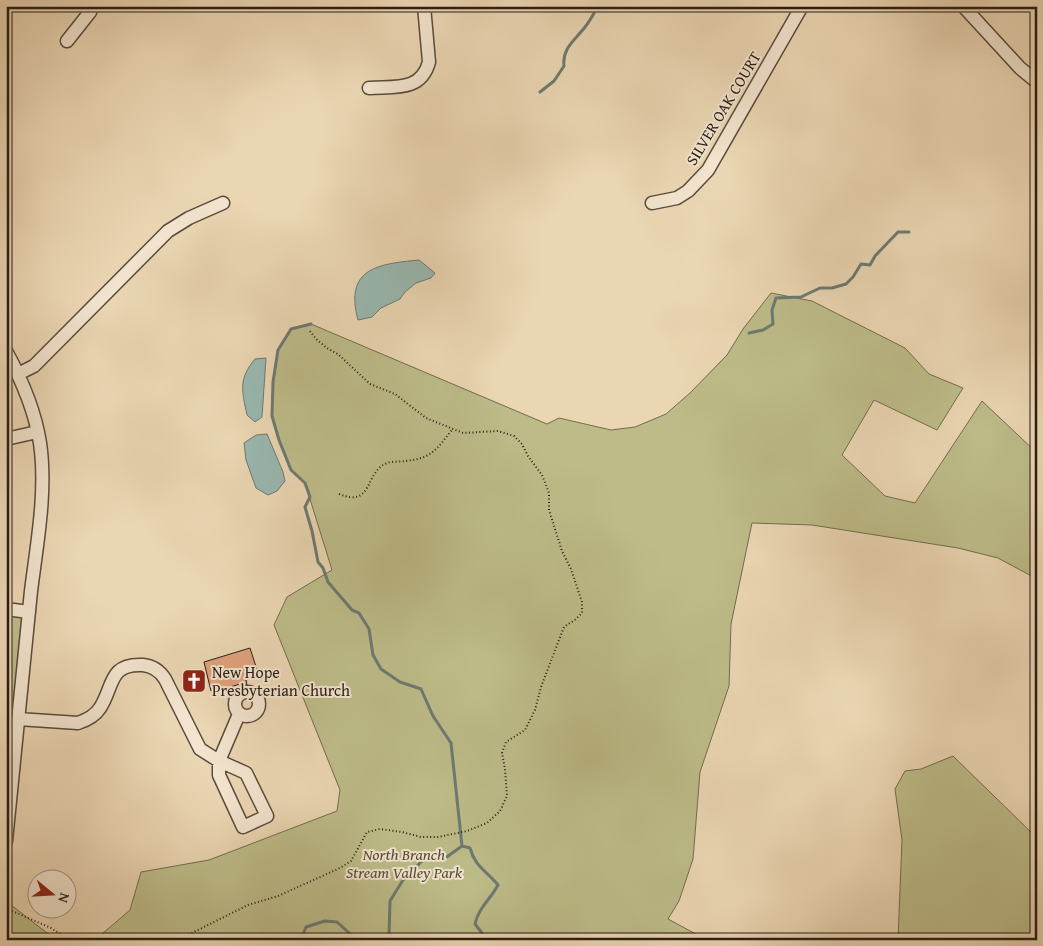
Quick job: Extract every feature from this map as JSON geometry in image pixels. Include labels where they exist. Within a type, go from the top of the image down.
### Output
[{"type":"street","points":[[67,41],[90,12],[92,6]]},
{"type":"street","points":[[369,88],[410,86],[420,80],[427,70],[429,62],[424,6]]},
{"type":"street","name":"SILVER OAK COURT","points":[[652,203],[677,198],[688,191],[708,170],[802,6]]},
{"type":"street","points":[[962,6],[1020,68],[1037,82]]},
{"type":"street","points":[[18,374],[34,366],[168,231],[189,218],[223,203]]},
{"type":"street","points":[[6,351],[18,374],[32,411],[40,444],[41,510],[6,841]]},
{"type":"street","points":[[6,439],[37,432]]},
{"type":"street","points":[[6,609],[29,612]]},
{"type":"street","points":[[18,719],[78,723],[87,720],[101,707],[111,680],[117,673],[129,666],[149,666],[165,679],[200,750],[219,761],[246,773],[267,816],[242,827],[219,775],[219,761],[239,714]]},
{"type":"path","points":[[168,940],[192,933],[248,905],[278,896],[340,868],[351,861],[367,832],[380,829],[421,837],[438,837],[467,831],[487,823],[500,810],[507,796],[502,752],[506,742],[525,730],[535,710],[541,687],[564,627],[582,613],[582,602],[571,569],[562,551],[549,510],[549,493],[542,475],[522,444],[514,436],[498,431],[463,433],[426,418],[396,394],[370,384],[339,355],[326,348],[310,331]]},
{"type":"path","points":[[339,494],[348,498],[358,497],[368,489],[378,469],[388,463],[422,459],[433,452],[452,430]]},
{"type":"path","points":[[12,911],[51,928],[70,940]]},
{"type":"green space","name":"North Branch Stream Valley Park","points":[[771,293],[812,301],[905,348],[929,374],[963,388],[937,430],[874,400],[842,455],[885,496],[915,503],[982,401],[1037,453],[1037,579],[998,558],[958,548],[812,525],[752,523],[731,624],[729,686],[700,772],[693,859],[679,901],[668,919],[707,940],[95,940],[130,910],[141,872],[209,860],[337,811],[340,790],[274,625],[287,597],[332,570],[305,483],[291,470],[272,416],[273,382],[278,350],[291,329],[311,324],[547,424],[559,418],[611,430],[635,427],[666,414],[690,393],[727,355],[743,329]]},
{"type":"green space","points":[[6,609],[29,612],[6,841]]},
{"type":"green space","points":[[953,756],[1037,838],[1037,940],[898,940],[902,840],[895,789],[905,771],[921,769]]},
{"type":"green space","points":[[6,901],[56,940],[6,940]]},
{"type":"water","points":[[419,260],[435,273],[431,278],[416,283],[400,299],[381,308],[372,317],[358,320],[355,303],[356,289],[360,279],[378,267]]},
{"type":"water","points":[[266,358],[262,417],[255,422],[247,415],[243,392],[244,379],[255,359]]},
{"type":"water","points":[[267,434],[285,481],[277,491],[268,495],[256,488],[246,460],[244,443],[256,435]]},
{"type":"building","points":[[250,648],[259,676],[246,680],[247,685],[240,687],[240,684],[211,691],[204,662]]},
{"type":"waterway","points":[[540,92],[554,81],[564,66],[567,49],[587,25],[598,6]]},
{"type":"waterway","points":[[749,333],[763,330],[773,324],[772,310],[776,298],[801,297],[820,288],[832,288],[846,284],[861,264],[870,265],[875,256],[898,232],[909,232]]},
{"type":"waterway","points":[[311,324],[291,329],[278,350],[273,382],[272,416],[291,470],[305,483],[310,497],[305,507],[318,562],[323,568],[328,582],[352,610],[359,613],[369,629],[373,655],[381,669],[400,682],[421,689],[433,716],[451,743],[462,846]]},
{"type":"waterway","points":[[384,940],[389,936],[390,901],[403,880],[425,858],[444,859],[462,846],[470,848],[478,864],[498,885],[482,908],[475,924],[485,940]]},
{"type":"waterway","points":[[301,940],[306,927],[325,921],[337,922],[357,940]]},
{"type":"place","name":"New Hope Presbyterian Church","points":[[194,681]]}]
